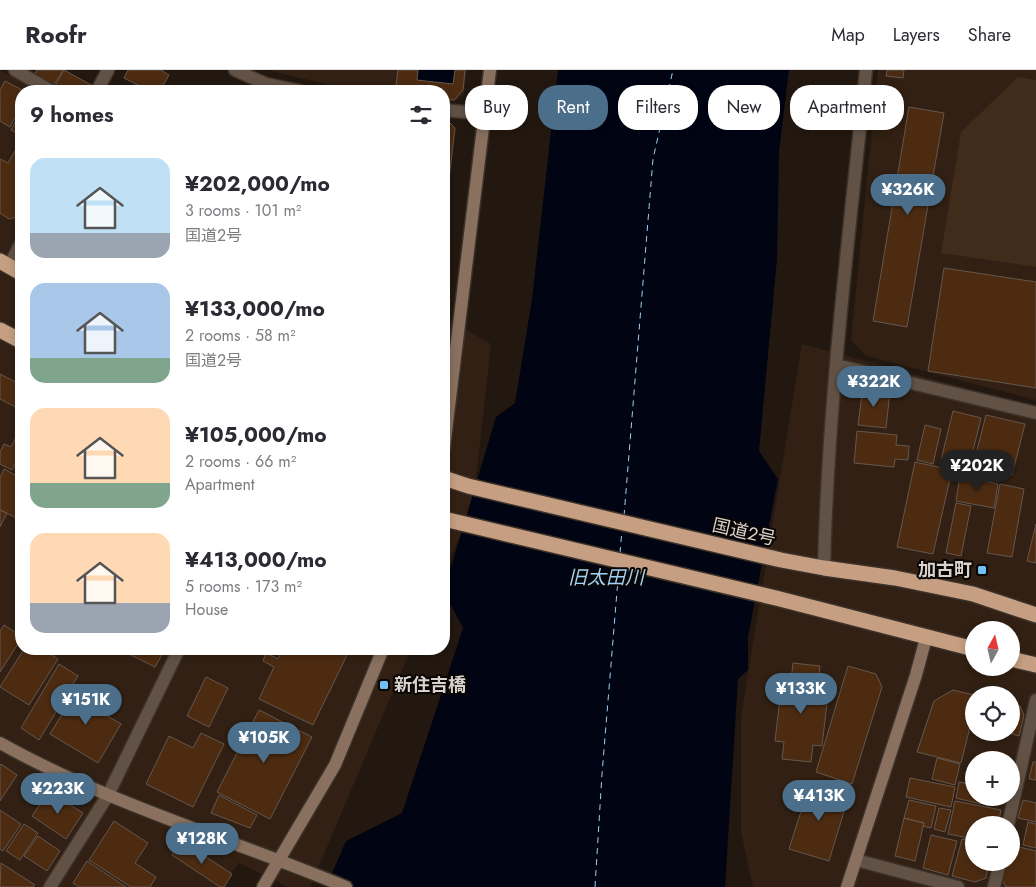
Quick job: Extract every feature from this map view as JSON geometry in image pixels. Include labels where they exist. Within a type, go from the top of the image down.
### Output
[{"type":"highway","points":[[0,330],[15,338]]},
{"type":"highway","name":"国道2号","points":[[450,480],[468,486],[781,560],[895,578],[973,594],[1036,615]]},
{"type":"highway","points":[[450,520],[776,598],[965,647]]},
{"type":"highway","points":[[1020,661],[1036,665]]},
{"type":"street","points":[[15,70],[41,85]]},
{"type":"street","points":[[99,85],[108,70]]},
{"type":"street","points":[[235,70],[271,85]]},
{"type":"street","points":[[488,85],[490,70]]},
{"type":"street","points":[[824,568],[836,365],[866,70]]},
{"type":"street","points":[[450,111],[465,112]]},
{"type":"street","points":[[450,399],[483,130]]},
{"type":"street","points":[[836,365],[1036,413]]},
{"type":"street","points":[[847,887],[916,675],[926,638]]},
{"type":"street","points":[[50,887],[108,795],[176,655]]},
{"type":"street","points":[[263,887],[280,862],[335,765],[380,655]]},
{"type":"street","points":[[1010,816],[1036,700]]},
{"type":"street","points":[[0,743],[38,764],[108,795],[346,887]]},
{"type":"street","points":[[856,860],[958,887]]},
{"type":"street","points":[[994,887],[998,871]]},
{"type":"shaded area","points":[[0,70],[28,85],[15,85],[15,655],[408,655],[310,887],[288,887],[239,863],[220,887],[0,887]]},
{"type":"shaded area","points":[[268,70],[467,70],[464,94],[456,101],[450,100],[450,85],[329,85]]},
{"type":"shaded area","points":[[878,70],[1036,70],[1036,400],[867,356],[851,340],[872,130],[904,130],[904,85],[876,85]]},
{"type":"shaded area","points":[[1018,77],[1036,80],[1036,267],[941,253],[961,132]]},
{"type":"shaded area","points":[[450,320],[491,344],[473,505],[450,559]]},
{"type":"shaded area","points":[[802,344],[1036,407],[1036,887],[753,887],[741,832],[741,716]]},
{"type":"water","points":[[418,70],[455,70],[453,84],[417,80]]},
{"type":"water","name":"旧太田川","points":[[558,70],[789,70],[779,152],[777,259],[759,451],[778,479],[748,637],[748,670],[738,679],[725,887],[326,887],[346,841],[402,813],[463,628],[450,603],[450,568],[496,417],[515,403],[532,299],[551,130],[608,130],[608,85],[556,85]]},
{"type":"building","points":[[37,70],[63,70],[54,85],[47,85],[33,77]]},
{"type":"building","points":[[64,70],[91,85],[56,85]]},
{"type":"building","points":[[128,70],[161,70],[169,75],[163,85],[137,85],[124,78]]},
{"type":"building","points":[[398,70],[418,70],[417,80],[453,84],[455,70],[465,70],[463,90],[454,100],[450,100],[450,85],[396,85]]},
{"type":"building","points":[[887,70],[904,70],[903,78],[886,76]]},
{"type":"building","points":[[5,81],[15,86],[15,117],[10,127],[0,121],[0,90]]},
{"type":"building","points":[[909,107],[944,113],[907,327],[873,321]]},
{"type":"building","points":[[15,122],[15,132],[11,130]]},
{"type":"building","points":[[450,123],[455,128],[450,171]]},
{"type":"building","points":[[15,151],[15,218],[9,219],[0,213],[0,159],[8,163]]},
{"type":"building","points":[[944,268],[1036,282],[1036,388],[928,371]]},
{"type":"building","points":[[0,374],[15,382],[15,407],[0,399]]},
{"type":"building","points":[[863,387],[890,391],[886,428],[858,425]]},
{"type":"building","points":[[953,411],[981,418],[968,471],[940,464]]},
{"type":"building","points":[[986,415],[1025,424],[1012,475],[999,472],[1000,467],[974,462]]},
{"type":"building","points":[[925,425],[941,429],[933,464],[917,460]]},
{"type":"building","points":[[857,431],[897,435],[896,445],[909,446],[908,460],[895,459],[894,467],[854,463]]},
{"type":"building","points":[[15,439],[15,464],[12,470],[0,464],[0,452],[4,444],[11,447]]},
{"type":"building","points":[[915,462],[952,470],[933,554],[897,547]]},
{"type":"building","points":[[4,469],[15,475],[15,517],[0,510],[0,478]]},
{"type":"building","points":[[960,476],[998,484],[994,508],[956,501]]},
{"type":"building","points":[[1000,484],[1024,489],[1012,557],[987,553]]},
{"type":"building","points":[[956,503],[971,506],[961,556],[946,553]]},
{"type":"building","points":[[0,510],[7,513],[0,527]]},
{"type":"building","points":[[1036,524],[1036,563],[1027,561]]},
{"type":"building","points":[[4,625],[15,632],[15,648],[0,672],[0,631]]},
{"type":"building","points":[[20,655],[52,655],[58,659],[29,705],[0,687]]},
{"type":"building","points":[[131,655],[162,655],[155,667]]},
{"type":"building","points":[[265,655],[278,659],[280,655],[347,655],[313,725],[259,699],[274,667],[263,661]]},
{"type":"building","points":[[793,663],[820,666],[816,702],[827,703],[822,746],[813,745],[811,762],[782,759],[784,742],[775,741],[780,698],[789,699]]},
{"type":"building","points":[[59,664],[78,676],[39,740],[21,728]]},
{"type":"building","points":[[848,666],[876,674],[882,687],[852,784],[816,772]]},
{"type":"building","points":[[206,677],[228,688],[209,727],[187,716]]},
{"type":"building","points":[[91,689],[106,698],[99,711],[121,724],[98,763],[50,734],[73,696],[83,702]]},
{"type":"building","points":[[953,690],[965,693],[966,741],[961,763],[917,752],[934,701]]},
{"type":"building","points":[[1020,706],[1024,715],[1020,732]]},
{"type":"building","points":[[259,710],[312,737],[270,819],[217,792]]},
{"type":"building","points":[[201,733],[224,744],[193,807],[146,784],[169,736],[193,748]]},
{"type":"building","points":[[937,758],[960,764],[955,785],[932,779]]},
{"type":"building","points":[[1033,762],[1036,762],[1036,780],[1029,779]]},
{"type":"building","points":[[0,765],[17,775],[0,801]]},
{"type":"building","points":[[910,778],[955,787],[951,807],[906,797]]},
{"type":"building","points":[[959,782],[965,783],[965,800],[956,798]]},
{"type":"building","points":[[810,783],[849,795],[829,861],[789,849]]},
{"type":"building","points":[[49,791],[83,813],[66,839],[32,816]]},
{"type":"building","points":[[219,795],[257,815],[250,828],[211,813]]},
{"type":"building","points":[[909,800],[936,806],[931,828],[923,826],[924,823],[904,818]]},
{"type":"building","points":[[1023,800],[1036,803],[1036,822],[1020,818],[1019,816]]},
{"type":"building","points":[[955,801],[965,803],[965,806],[981,806],[1001,810],[1000,816],[965,816],[965,837],[948,834]]},
{"type":"building","points":[[939,808],[951,810],[945,832],[934,829]]},
{"type":"building","points":[[0,810],[21,824],[3,851],[0,849]]},
{"type":"building","points":[[904,818],[924,823],[915,861],[895,856]]},
{"type":"building","points":[[114,821],[148,843],[135,863],[156,877],[150,887],[131,887],[89,860]]},
{"type":"building","points":[[1028,822],[1036,824],[1036,848],[1023,845]]},
{"type":"building","points":[[24,824],[38,833],[20,860],[6,851]]},
{"type":"building","points":[[931,835],[957,841],[948,875],[923,868]]},
{"type":"building","points":[[38,836],[60,851],[47,871],[24,856]]},
{"type":"building","points":[[962,839],[965,840],[965,871],[987,871],[986,878],[975,882],[952,876]]},
{"type":"building","points":[[182,841],[232,874],[224,887],[220,887],[172,855]]},
{"type":"building","points":[[1020,847],[1036,851],[1036,887],[1006,887],[1001,879],[1003,871],[1020,871]]},
{"type":"building","points":[[87,861],[126,887],[79,887],[73,883]]},
{"type":"building","points":[[1,863],[35,885],[33,887],[0,887]]},
{"type":"ferry route","points":[[624,516],[653,159],[673,70]]},
{"type":"ferry route","points":[[620,553],[622,530]]},
{"type":"ferry route","points":[[595,887],[619,567]]},
{"type":"place","name":"加古町","points":[[982,570]]},
{"type":"place","name":"新住吉橋","points":[[384,685]]}]
